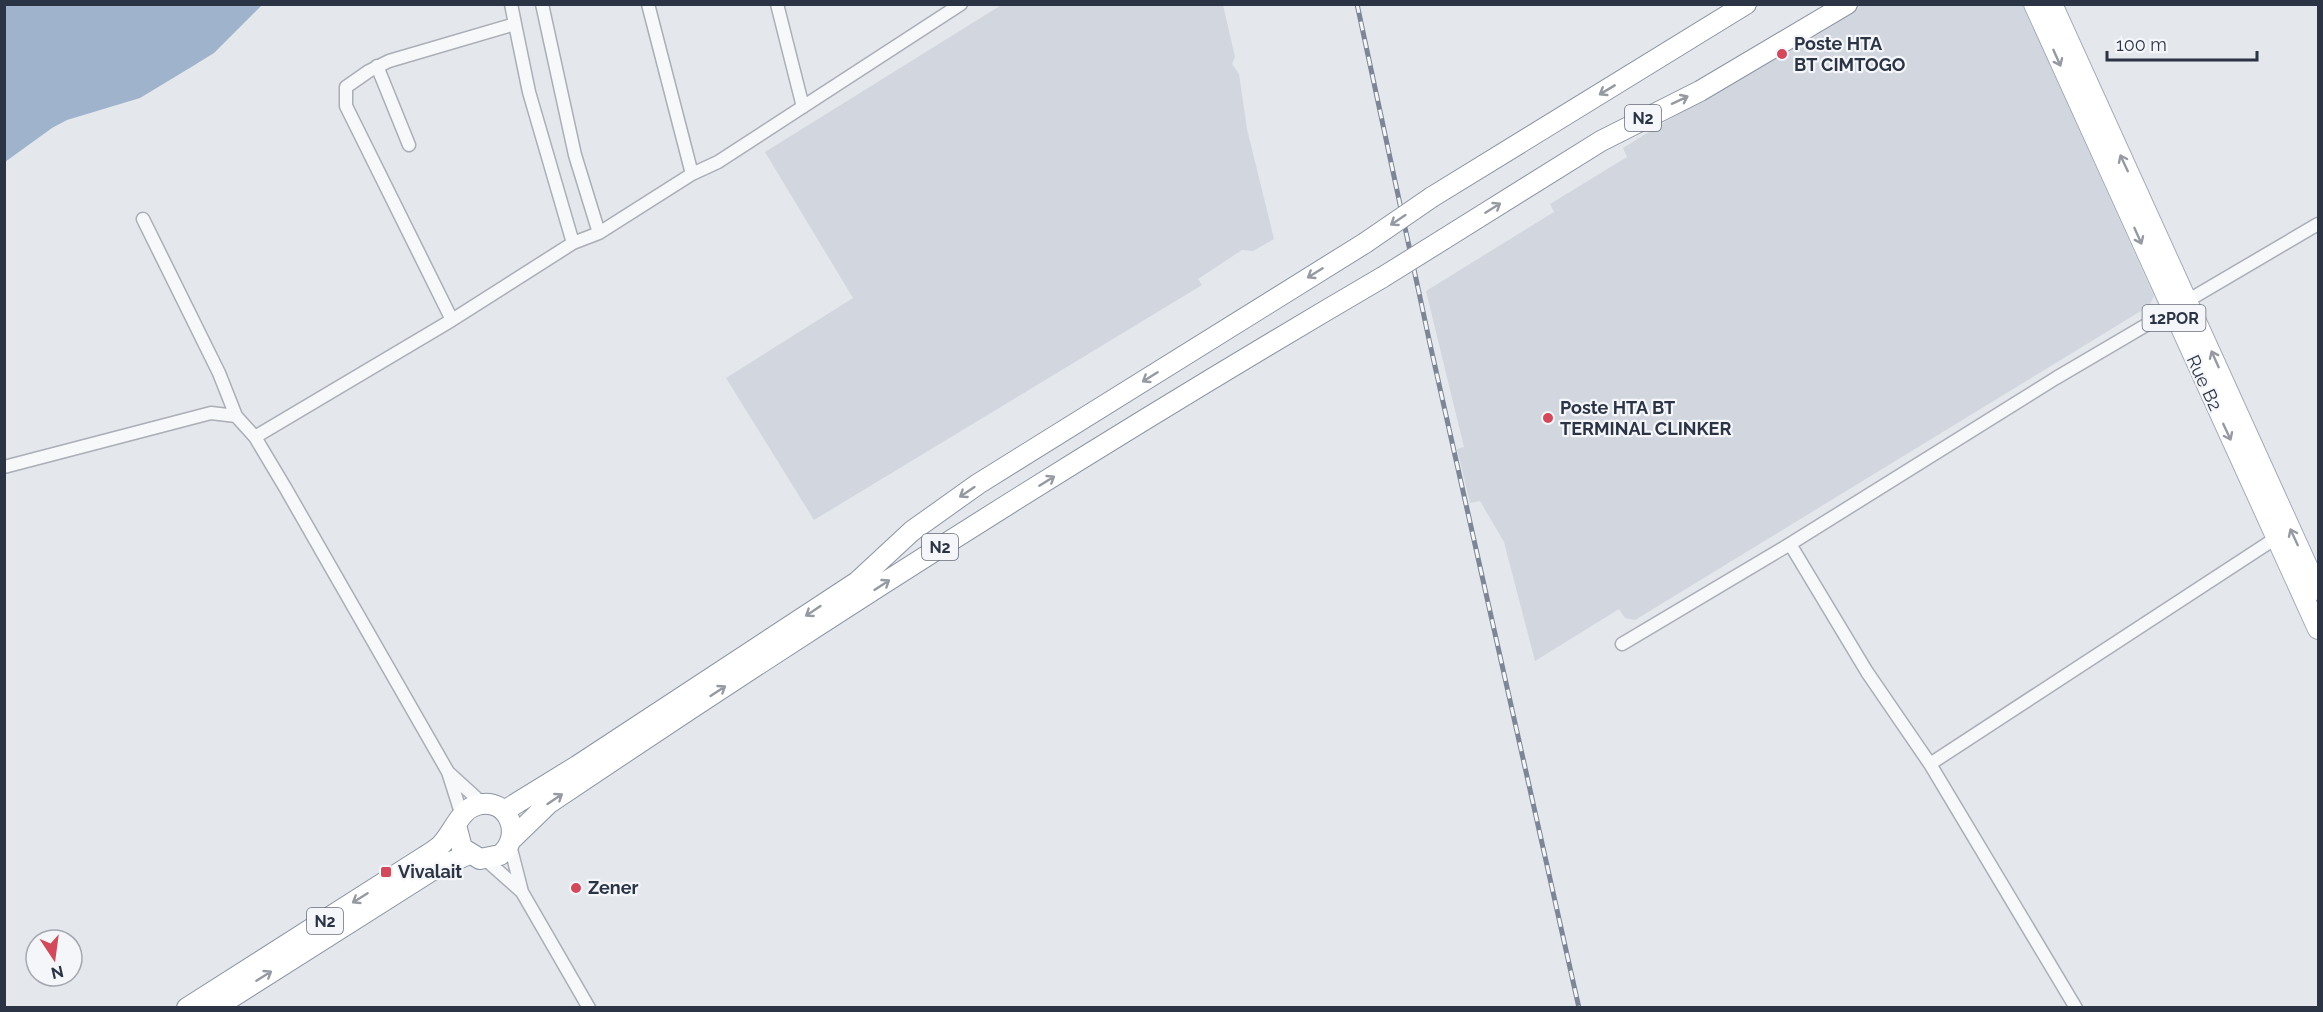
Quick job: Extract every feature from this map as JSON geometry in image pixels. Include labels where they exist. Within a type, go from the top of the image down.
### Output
[{"type":"main road","name":"N2","points":[[504,811],[577,766],[857,582],[912,531],[964,494],[1365,243],[1432,197],[1746,4]]},
{"type":"main road","name":"N2","points":[[511,842],[548,804],[923,558],[1601,141],[1708,87],[1847,4]]},
{"type":"main road","name":"Rue B2","points":[[2034,4],[2170,310],[2319,629]]},
{"type":"main road","name":"Rue B2","points":[[2052,4],[2319,590]]},
{"type":"main road","points":[[491,804],[504,811],[512,824],[511,842],[500,855],[477,857],[459,842],[459,821],[471,807],[491,804]]},
{"type":"main road","name":"N2","points":[[187,1008],[424,857],[439,846],[459,821]]},
{"type":"main road","name":"N2","points":[[215,1008],[438,867],[477,857]]},
{"type":"street","points":[[511,4],[529,92],[573,243]]},
{"type":"street","points":[[542,4],[567,122],[585,193],[599,233]]},
{"type":"street","points":[[648,4],[692,174]]},
{"type":"street","points":[[777,4],[803,107]]},
{"type":"street","points":[[255,438],[452,320],[573,243],[599,233],[692,174],[718,162],[961,4]]},
{"type":"street","points":[[452,320],[346,106],[346,87],[377,66],[477,33],[515,24]]},
{"type":"street","points":[[377,66],[409,145]]},
{"type":"street","points":[[143,219],[219,373],[236,416],[255,438],[448,772],[459,821]]},
{"type":"street","points":[[1622,644],[1790,544],[2188,299],[2319,224]]},
{"type":"street","points":[[4,466],[211,413],[236,416]]},
{"type":"street","points":[[1930,764],[2276,538]]},
{"type":"street","points":[[1790,544],[1867,672],[1930,764],[2076,1008]]},
{"type":"street","points":[[448,772],[483,804]]},
{"type":"street","points":[[511,842],[522,892],[589,1008]]},
{"type":"street","points":[[477,857],[522,892]]},
{"type":"shaded area","points":[[1003,4],[1223,5],[1235,57],[1232,64],[1239,74],[1247,129],[1274,239],[1253,251],[1242,250],[1198,279],[1202,285],[814,520],[726,378],[853,298],[765,152]]},
{"type":"shaded area","points":[[2022,4],[2154,296],[2149,306],[1635,620],[1625,618],[1619,609],[1535,661],[1504,542],[1480,501],[1470,503],[1457,449],[1464,447],[1426,291],[1554,212],[1550,204],[1627,157],[1623,148],[1854,5]]},
{"type":"water","points":[[5,4],[262,5],[214,53],[193,66],[140,98],[67,120],[5,162]]},
{"type":"railway","points":[[1357,4],[1430,344],[1579,1008]]},
{"type":"place","name":"Poste HTA BT CIMTOGO","points":[[1782,54]]},
{"type":"place","name":"Poste HTA BT TERMINAL CLINKER","points":[[1548,418]]},
{"type":"place","name":"Vivalait","points":[[386,872]]},
{"type":"place","name":"Zener","points":[[576,888]]}]
